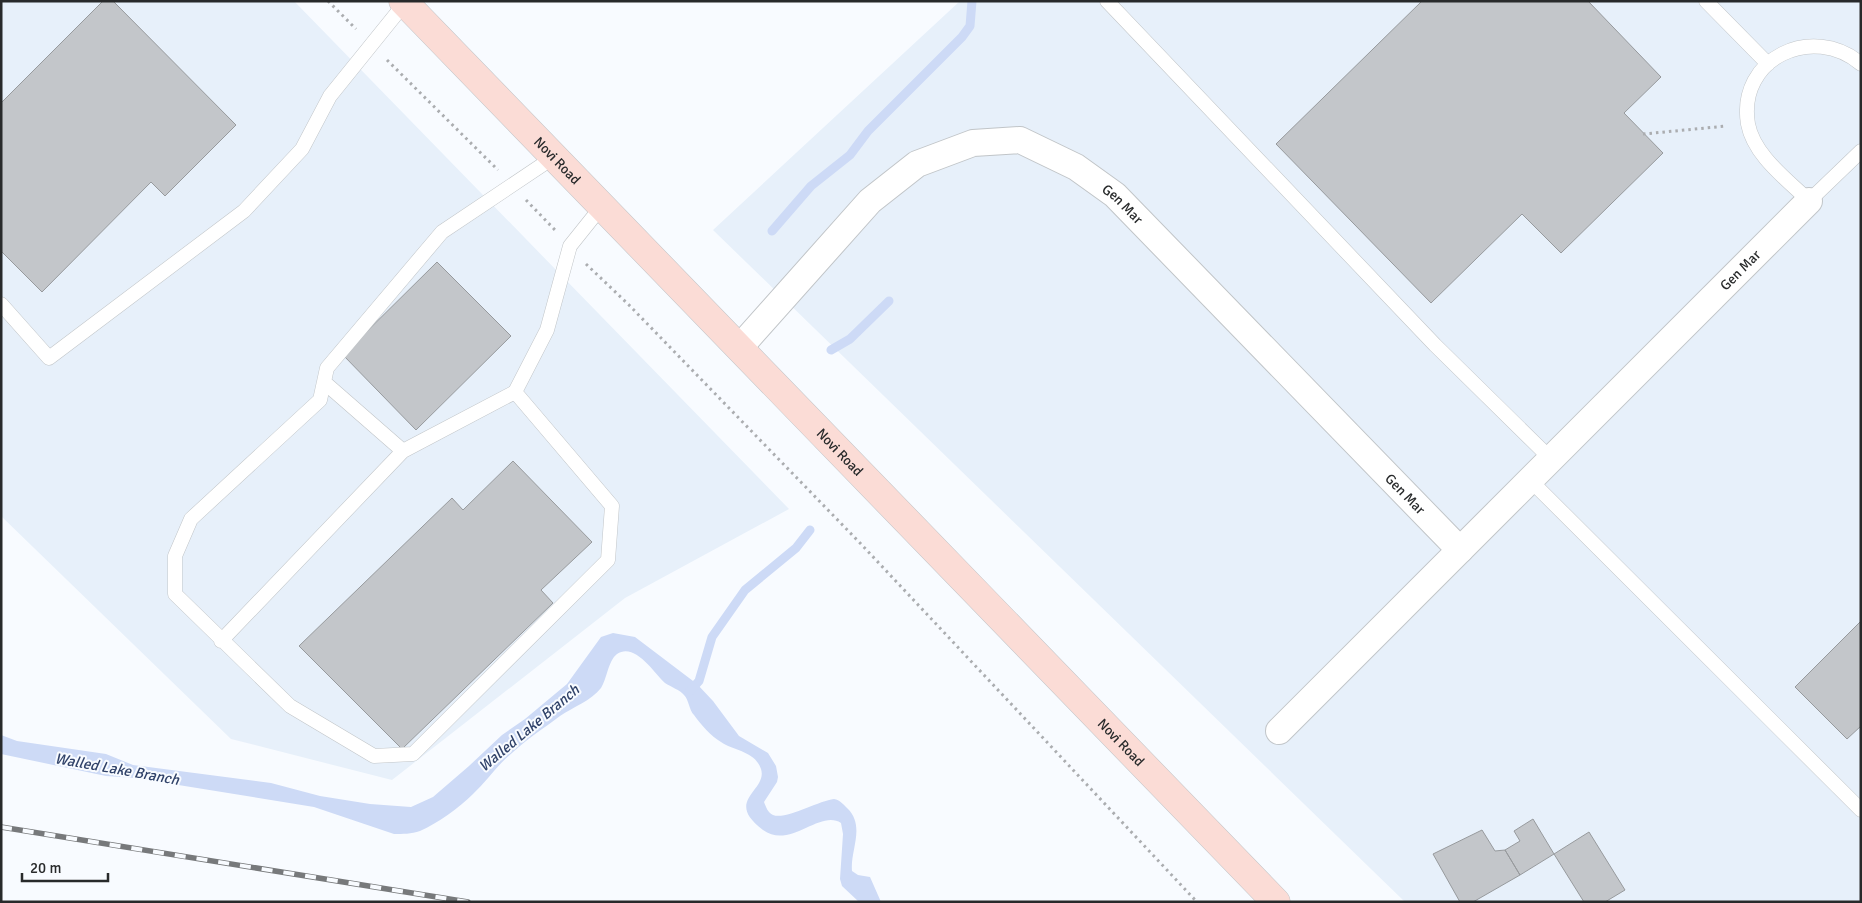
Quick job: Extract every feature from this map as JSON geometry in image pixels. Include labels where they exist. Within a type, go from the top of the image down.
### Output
[{"type":"main road","name":"Novi Road","points":[[404,2],[1276,902]]},
{"type":"street","name":"Gen Mar","points":[[740,347],[870,201],[917,164],[973,143],[1020,140],[1076,167],[1115,195],[1460,550]]},
{"type":"street","name":"Gen Mar","points":[[1279,731],[1809,201]]},
{"type":"lane","points":[[1107,1],[1435,346],[1550,459]]},
{"type":"lane","points":[[1706,1],[1768,64]]},
{"type":"lane","points":[[1,304],[49,358],[244,211],[302,149],[330,96],[404,2]]},
{"type":"lane","points":[[1860,154],[1809,201],[1756,145],[1748,124],[1748,102],[1754,81],[1768,64],[1786,51],[1807,45],[1829,46],[1850,54],[1861,64]]},
{"type":"lane","points":[[515,392],[612,506],[608,560],[413,754],[374,756],[290,706],[221,641],[175,594],[175,556],[191,519],[320,400],[327,368],[442,232],[554,157]]},
{"type":"lane","points":[[221,641],[403,451],[515,392],[547,330],[570,246],[602,206]]},
{"type":"lane","points":[[324,382],[403,451]]},
{"type":"lane","points":[[1530,480],[1861,810]]},
{"type":"path","points":[[328,1],[513,186],[861,544],[1197,902]]},
{"type":"path","points":[[1643,134],[1748,124]]},
{"type":"shaded area","points":[[1,1],[294,1],[789,509],[625,598],[392,780],[231,739],[1,516]]},
{"type":"shaded area","points":[[960,1],[1861,1],[1861,902],[1405,902],[713,230]]},
{"type":"water","name":"Walled Lake Branch","points":[[613,633],[635,637],[697,684],[713,701],[739,736],[768,753],[776,766],[778,777],[777,782],[764,802],[771,814],[786,815],[834,799],[844,805],[853,815],[856,822],[852,871],[858,875],[870,877],[881,902],[859,902],[842,886],[840,879],[843,834],[841,823],[833,820],[824,821],[794,833],[773,835],[763,830],[752,820],[747,811],[747,803],[759,784],[761,777],[761,769],[758,763],[744,752],[726,745],[714,737],[692,713],[686,697],[665,683],[644,660],[631,652],[624,651],[617,654],[597,693],[560,716],[524,743],[461,805],[434,824],[420,831],[410,833],[394,834],[314,807],[135,778],[106,776],[1,754],[1,735],[17,741],[106,754],[133,765],[271,783],[320,796],[370,804],[411,807],[433,797],[502,735],[525,719],[567,684],[601,637]]},
{"type":"building","points":[[103,1],[113,1],[236,125],[165,196],[151,182],[42,292],[1,251],[1,103]]},
{"type":"building","points":[[1422,1],[1588,1],[1661,77],[1624,113],[1663,153],[1561,253],[1522,214],[1431,303],[1276,144]]},
{"type":"building","points":[[437,262],[511,336],[416,430],[343,355]]},
{"type":"building","points":[[513,461],[592,542],[541,590],[553,603],[402,749],[299,646],[452,498],[463,510]]},
{"type":"building","points":[[1861,621],[1861,726],[1847,739],[1795,687]]},
{"type":"building","points":[[1533,819],[1554,854],[1520,875],[1505,850],[1520,841],[1514,831]]},
{"type":"building","points":[[1482,830],[1495,851],[1505,850],[1520,875],[1473,902],[1460,902],[1433,854]]},
{"type":"building","points":[[1589,832],[1625,890],[1605,902],[1584,902],[1554,854]]},
{"type":"waterway","points":[[772,231],[811,186],[850,155],[868,131],[962,37],[970,26],[972,1]]},
{"type":"waterway","points":[[831,350],[850,339],[889,301]]},
{"type":"waterway","points":[[689,692],[699,681],[712,637],[745,590],[796,548],[810,530]]},
{"type":"railway","points":[[1,827],[468,902]]}]
